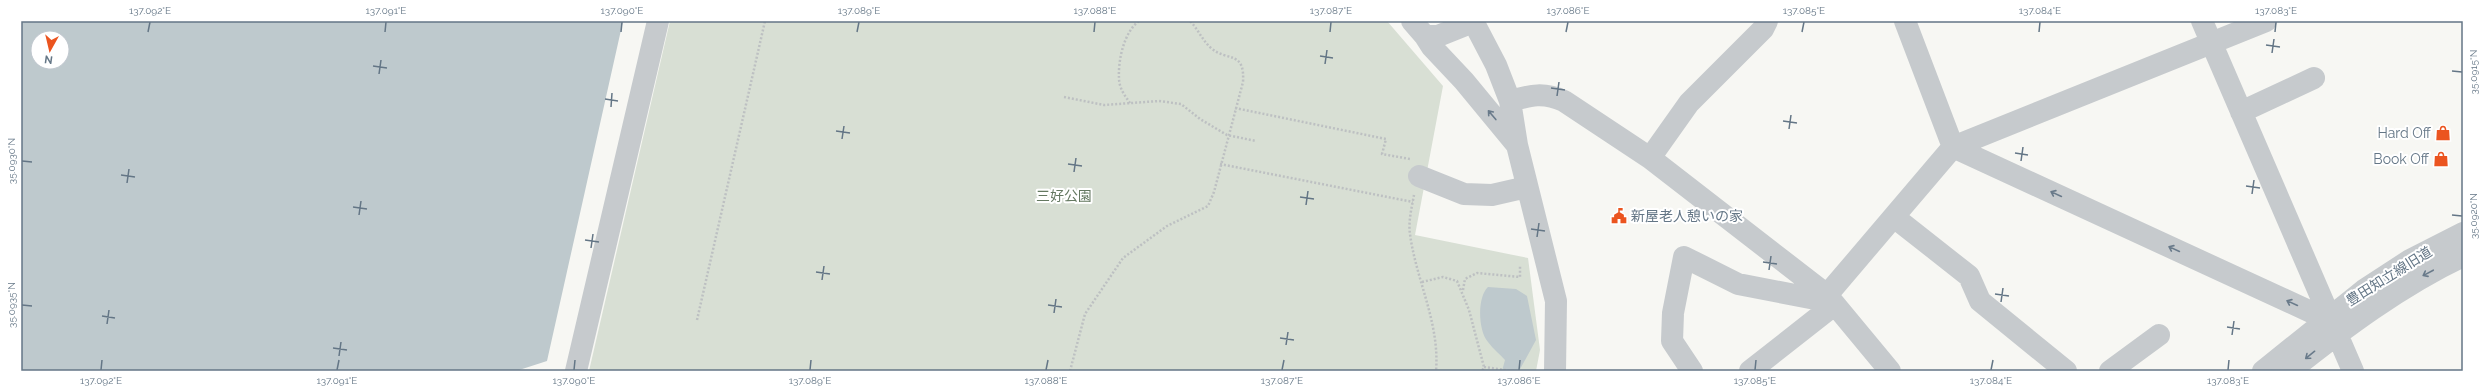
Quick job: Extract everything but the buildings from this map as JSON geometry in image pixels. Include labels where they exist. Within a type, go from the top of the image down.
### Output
[{"type":"street","points":[[576,371],[658,21]]},
{"type":"street","points":[[1418,28],[1438,36],[1473,21],[1496,65],[1510,101],[1517,145],[1556,301],[1555,371]]},
{"type":"street","points":[[1650,158],[1689,103],[1763,29],[1767,21]]},
{"type":"street","points":[[1905,21],[1953,147],[2311,312],[2332,326]]},
{"type":"street","points":[[2202,21],[2332,326],[2353,371]]},
{"type":"street","points":[[1750,371],[1831,300],[1894,216],[1953,147],[2266,21]]},
{"type":"street","points":[[1418,28],[1432,47],[1464,81],[1517,145]]},
{"type":"street","points":[[2241,112],[2314,78]]},
{"type":"street","points":[[1510,101],[1536,94],[1550,95],[1564,101],[1650,158],[1831,300],[1890,371]]},
{"type":"street","points":[[1419,176],[1464,194],[1492,195],[1527,187]]},
{"type":"street","points":[[1894,216],[1968,276],[1980,302],[2066,371]]},
{"type":"street","name":"豊田知立線旧道","points":[[2290,371],[2364,290],[2410,260],[2463,233]]},
{"type":"street","name":"豊田知立線旧道","points":[[2263,371],[2332,326],[2425,274],[2463,256]]},
{"type":"street","points":[[1692,371],[1672,342],[1673,313],[1684,257],[1738,284],[1831,300]]},
{"type":"street","points":[[2110,371],[2159,336]]},
{"type":"path","points":[[697,320],[765,21]]},
{"type":"path","points":[[1130,103],[1123,93],[1118,79],[1129,31],[1139,21]]},
{"type":"path","points":[[1070,371],[1085,314],[1110,275],[1123,258],[1142,242],[1167,226],[1208,206],[1244,70],[1238,59],[1213,50],[1190,21]]},
{"type":"path","points":[[1064,96],[1104,105],[1159,101],[1181,104],[1200,119],[1227,135],[1256,141]]},
{"type":"path","points":[[1235,108],[1386,139],[1382,154],[1422,161],[1413,202],[1409,233],[1433,327],[1437,356],[1436,371]]},
{"type":"path","points":[[1220,164],[1413,202]]},
{"type":"path","points":[[1463,290],[1465,279],[1477,273],[1520,277],[1520,265]]},
{"type":"path","points":[[1422,282],[1443,277],[1457,281],[1463,290],[1484,367],[1482,371]]},
{"type":"path","points":[[1484,367],[1512,371]]},
{"type":"green space","name":"三好公園","points":[[670,21],[1387,21],[1443,86],[1415,235],[1528,258],[1540,350],[1536,371],[589,371]]},
{"type":"shaded area","points":[[21,21],[623,21],[547,361],[516,371],[21,371]]},
{"type":"shaded area","points":[[1488,287],[1516,289],[1527,296],[1536,340],[1519,371],[1502,371],[1505,360],[1490,345],[1482,330],[1480,314],[1482,298]]},
{"type":"place","name":"Hard Off","points":[[2443,133]]},
{"type":"place","name":"Book Off","points":[[2441,159]]},
{"type":"place","name":"新屋老人憩いの家","points":[[1619,216]]}]
